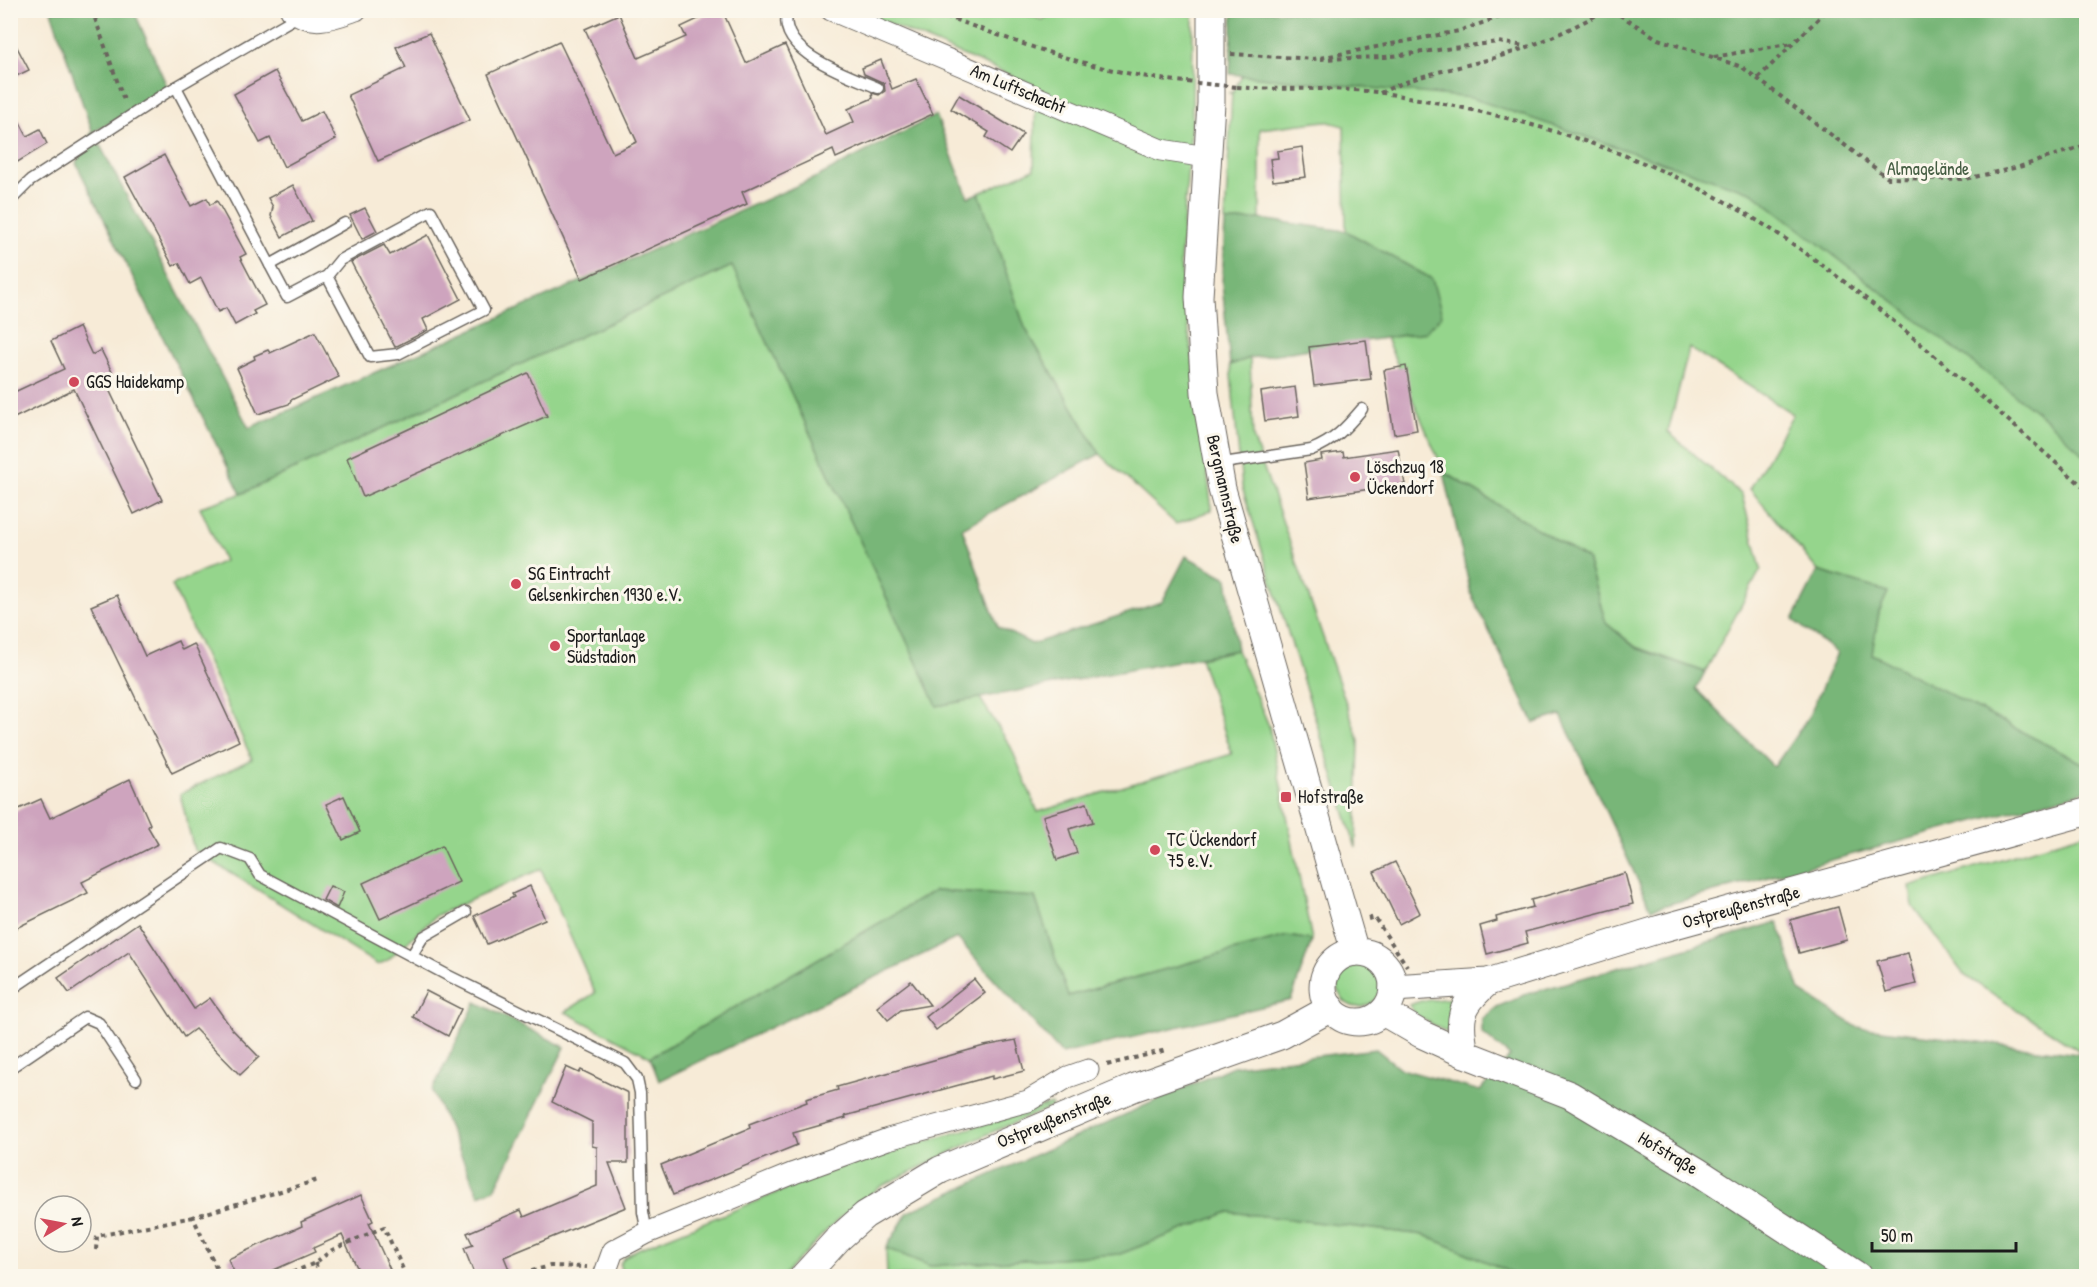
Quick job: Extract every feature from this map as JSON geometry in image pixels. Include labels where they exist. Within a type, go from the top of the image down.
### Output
[{"type":"street","points":[[295,13],[322,21],[356,10]]},
{"type":"street","name":"Am Luftschacht","points":[[831,10],[1161,150],[1207,156]]},
{"type":"street","name":"Bergmannstraße","points":[[1211,10],[1213,54],[1199,297],[1205,393],[1216,464],[1355,952]]},
{"type":"street","name":"Ostpreußenstraße","points":[[1388,1000],[1420,986],[1488,982],[1660,929],[2086,813]]},
{"type":"street","points":[[1355,952],[1377,958],[1391,976],[1388,1000],[1373,1018],[1350,1021],[1339,1016],[1330,1008],[1324,988],[1329,968],[1345,955],[1355,952]]},
{"type":"street","points":[[1465,1054],[1461,1031],[1468,998],[1488,982]]},
{"type":"street","name":"Hofstraße","points":[[1388,1000],[1421,1034],[1465,1054],[1570,1095],[1697,1171],[1858,1276]]},
{"type":"street","name":"Ostpreußenstraße","points":[[804,1276],[838,1239],[865,1215],[940,1170],[1133,1088],[1282,1035],[1330,1008]]},
{"type":"street","name":"Ostpreußenstraße","points":[[605,1273],[613,1251],[647,1233],[794,1173],[888,1139],[1028,1101],[1068,1077],[1088,1070]]},
{"type":"lane","points":[[788,10],[786,22],[802,53],[878,88]]},
{"type":"lane","points":[[10,201],[30,181],[295,13]]},
{"type":"lane","points":[[176,87],[287,297],[327,276],[340,260],[431,211],[484,310],[398,354],[369,357],[327,276]]},
{"type":"lane","points":[[270,265],[345,223]]},
{"type":"lane","points":[[1216,464],[1311,450],[1340,435],[1362,409]]},
{"type":"lane","points":[[10,990],[221,848],[250,859],[260,875],[626,1063],[632,1070],[640,1093],[643,1212],[647,1233]]},
{"type":"lane","points":[[412,955],[423,937],[466,912]]},
{"type":"lane","points":[[10,1068],[85,1017],[99,1023],[136,1079]]},
{"type":"path","points":[[92,10],[130,117]]},
{"type":"path","points":[[929,10],[1099,68],[1158,80],[1237,87],[1380,93],[1467,108],[1591,142],[1700,189],[1786,239],[1861,295],[2086,489]]},
{"type":"path","points":[[1314,59],[1459,31],[1520,10]]},
{"type":"path","points":[[1380,93],[1404,81],[1505,55],[1556,37],[1606,10]]},
{"type":"path","points":[[1612,10],[1658,39],[1742,67],[1888,178],[1965,179],[2019,167],[2086,145]]},
{"type":"path","points":[[1758,78],[1827,10]]},
{"type":"path","points":[[1213,54],[1244,53],[1344,60],[1498,42],[1525,47]]},
{"type":"path","points":[[1712,57],[1794,43]]},
{"type":"path","points":[[1374,917],[1420,986]]},
{"type":"path","points":[[96,1250],[97,1236],[193,1217],[318,1180]]},
{"type":"path","points":[[193,1217],[220,1276]]},
{"type":"path","points":[[284,1276],[315,1263],[332,1250],[384,1227],[406,1276]]},
{"type":"path","points":[[315,1263],[321,1276]]},
{"type":"path","points":[[514,1276],[550,1266],[580,1266],[605,1273]]},
{"type":"green space","points":[[1016,10],[1042,20],[1057,11],[1193,11],[1192,120],[1180,262],[1212,510],[1176,524],[1100,454],[1025,328],[979,193],[1034,169],[1036,86],[858,11]]},
{"type":"green space","points":[[51,11],[134,11],[169,91],[93,132],[249,428],[819,176],[936,115],[968,197],[979,193],[1025,328],[1100,454],[962,528],[998,627],[1032,644],[1162,602],[1186,556],[1227,578],[1237,650],[937,706],[732,266],[241,494],[76,163],[92,131]]},
{"type":"green space","name":"Almagelände","points":[[1233,11],[2086,11],[2086,457],[2047,420],[1753,193],[1471,98],[1230,74]]},
{"type":"green space","points":[[2086,11],[2086,765],[1871,654],[1879,612],[1888,592],[1818,571],[1750,489],[1793,414],[1689,348],[1668,432],[1742,495],[1761,569],[1705,672],[1636,647],[1606,623],[1587,559],[1444,472],[1386,338],[1425,332],[1432,279],[1346,231],[1344,126],[1325,121],[1260,129],[1260,219],[1225,222],[1232,93],[1228,93],[1233,92],[1242,75],[1301,81]]},
{"type":"green space","points":[[1260,219],[1346,231],[1432,279],[1442,315],[1425,332],[1250,358],[1230,365],[1222,284],[1225,222]]},
{"type":"green space","name":"Sportanlage Südstadion","points":[[732,266],[937,706],[980,698],[1011,747],[1038,812],[1232,754],[1200,658],[1237,650],[1269,726],[1312,940],[1287,936],[1067,996],[1035,897],[934,891],[650,1057],[565,1012],[595,993],[541,869],[437,915],[388,960],[378,965],[194,850],[180,794],[252,759],[172,585],[224,561],[200,507],[241,494]]},
{"type":"green space","points":[[1250,358],[1253,437],[1359,740],[1356,848],[1242,487],[1230,365]]},
{"type":"green space","points":[[1444,472],[1587,559],[1606,623],[1636,648],[1705,672],[1696,689],[1774,767],[1808,718],[1837,653],[1793,620],[1818,571],[1888,592],[1879,612],[1872,654],[2086,765],[2086,791],[1651,909],[1561,715],[1534,723],[1471,594]]},
{"type":"green space","points":[[2086,833],[2086,1055],[1964,975],[1913,906],[1910,887]]},
{"type":"green space","points":[[934,891],[1035,897],[1068,996],[1287,936],[1312,940],[1291,1000],[1062,1054],[957,938],[659,1081],[650,1057]]},
{"type":"green space","points":[[1778,922],[1800,991],[1857,1027],[2086,1055],[2086,1276],[1520,1276],[1424,1235],[1229,1212],[1120,1254],[930,1266],[886,1248],[908,1212],[1233,1066],[1376,1049],[1401,1069],[1480,1091],[1510,1056],[1482,1033],[1482,1019],[1497,1007],[1527,994]]},
{"type":"green space","points":[[1359,965],[1374,971],[1380,986],[1374,1001],[1359,1007],[1344,1001],[1338,986],[1344,971]]},
{"type":"green space","points":[[1454,998],[1448,1033],[1416,1015],[1409,1005],[1421,1001]]},
{"type":"green space","points":[[476,1002],[565,1047],[495,1189],[479,1195],[432,1091]]},
{"type":"green space","points":[[1051,1104],[1052,1107],[990,1133],[882,1186],[852,1207],[783,1276],[627,1276],[620,1268],[622,1260],[638,1249],[841,1167]]},
{"type":"green space","points":[[1229,1212],[1424,1235],[1520,1276],[887,1276],[886,1248],[930,1266],[1120,1254]]},
{"type":"building","points":[[717,10],[722,10],[746,63],[785,45],[826,135],[854,122],[848,109],[873,98],[872,93],[879,95],[885,91],[884,83],[864,74],[862,68],[881,60],[892,89],[916,79],[933,114],[836,158],[833,150],[742,192],[747,204],[582,279],[488,74],[559,41],[613,153],[637,142],[585,29],[619,14],[638,58],[686,37],[681,27]]},
{"type":"building","points":[[429,33],[470,120],[378,161],[348,95],[406,68],[396,47]]},
{"type":"building","points":[[10,34],[29,70],[10,79]]},
{"type":"building","points":[[275,71],[302,121],[322,111],[336,139],[284,167],[270,138],[260,143],[234,94]]},
{"type":"building","points":[[959,95],[1023,134],[1010,153],[986,137],[989,132],[951,109]]},
{"type":"building","points":[[10,103],[27,136],[40,129],[47,144],[16,163],[10,152]]},
{"type":"building","points":[[1302,147],[1306,177],[1273,181],[1270,159],[1278,158],[1277,151]]},
{"type":"building","points":[[164,155],[191,206],[207,198],[210,205],[217,201],[246,254],[240,257],[265,305],[253,311],[255,314],[235,325],[226,308],[218,312],[201,278],[190,284],[179,263],[173,266],[125,177]]},
{"type":"building","points":[[293,185],[312,221],[282,237],[271,216],[273,207],[268,198]]},
{"type":"building","points":[[365,208],[377,231],[362,239],[350,215]]},
{"type":"building","points":[[428,235],[461,299],[423,319],[428,330],[395,347],[351,262],[384,245],[390,255]]},
{"type":"building","points":[[79,327],[92,355],[101,350],[113,374],[104,379],[162,500],[134,514],[74,389],[10,420],[10,394],[64,369],[51,341]]},
{"type":"building","points":[[315,332],[339,377],[291,400],[289,404],[258,414],[237,368],[255,359],[254,356],[268,350],[270,353]]},
{"type":"building","points":[[1366,340],[1371,379],[1314,386],[1309,347]]},
{"type":"building","points":[[1406,366],[1417,430],[1394,434],[1384,370]]},
{"type":"building","points":[[528,373],[547,416],[363,497],[347,458]]},
{"type":"building","points":[[1295,387],[1299,416],[1265,421],[1261,392]]},
{"type":"building","name":"Löschzug 18 Ückendorf","points":[[1398,449],[1405,484],[1309,498],[1304,463],[1322,460],[1321,455],[1343,452],[1344,457]]},
{"type":"building","points":[[117,595],[145,656],[178,641],[182,650],[194,644],[239,741],[172,773],[91,606]]},
{"type":"building","points":[[130,779],[150,824],[148,827],[158,844],[82,882],[88,893],[10,931],[10,813],[41,799],[50,818]]},
{"type":"building","points":[[344,796],[360,832],[343,840],[326,804]]},
{"type":"building","points":[[1087,803],[1093,822],[1069,829],[1077,853],[1057,860],[1043,816]]},
{"type":"building","points":[[442,846],[459,882],[380,919],[363,883]]},
{"type":"building","points":[[1395,862],[1420,913],[1399,924],[1374,872]]},
{"type":"building","points":[[1625,873],[1633,904],[1525,932],[1528,943],[1487,954],[1480,926],[1497,921],[1496,917],[1533,907],[1531,900]]},
{"type":"building","points":[[330,886],[344,892],[337,908],[323,900]]},
{"type":"building","points":[[530,886],[545,919],[487,944],[474,916],[514,897],[512,894]]},
{"type":"building","points":[[1838,907],[1847,940],[1799,953],[1790,920]]},
{"type":"building","points":[[138,923],[194,1009],[210,998],[232,1029],[259,1057],[240,1075],[195,1029],[184,1037],[129,952],[69,993],[58,978]]},
{"type":"building","points":[[1908,953],[1916,984],[1886,992],[1877,961]]},
{"type":"building","points":[[974,979],[985,993],[936,1030],[926,1017]]},
{"type":"building","points":[[911,981],[930,1005],[901,1010],[888,1020],[877,1007]]},
{"type":"building","points":[[426,991],[461,1009],[448,1036],[413,1017]]},
{"type":"building","points":[[1016,1040],[1024,1071],[992,1079],[992,1076],[845,1116],[846,1118],[793,1133],[797,1145],[673,1195],[661,1165],[750,1128],[749,1124],[807,1102],[806,1099],[838,1090],[837,1087],[984,1046]]},
{"type":"building","points":[[566,1067],[579,1073],[581,1070],[628,1093],[628,1163],[609,1163],[626,1207],[504,1257],[509,1269],[492,1276],[475,1276],[464,1248],[473,1245],[467,1233],[521,1210],[524,1217],[597,1186],[597,1147],[592,1146],[592,1122],[552,1102]]},
{"type":"building","points":[[361,1195],[373,1221],[369,1223],[393,1276],[361,1276],[342,1235],[313,1248],[315,1252],[260,1276],[236,1276],[228,1259],[302,1226],[301,1222]]},
{"type":"place","name":"GGS Haidekamp","points":[[74,382]]},
{"type":"place","name":"Löschzug 18 Ückendorf","points":[[1355,477]]},
{"type":"place","name":"SG Eintracht Gelsenkirchen 1930 e.V.","points":[[516,584]]},
{"type":"place","name":"Sportanlage Südstadion","points":[[555,646]]},
{"type":"place","name":"Hofstraße","points":[[1286,797]]},
{"type":"place","name":"TC Ückendorf 75 e.V.","points":[[1155,850]]}]
